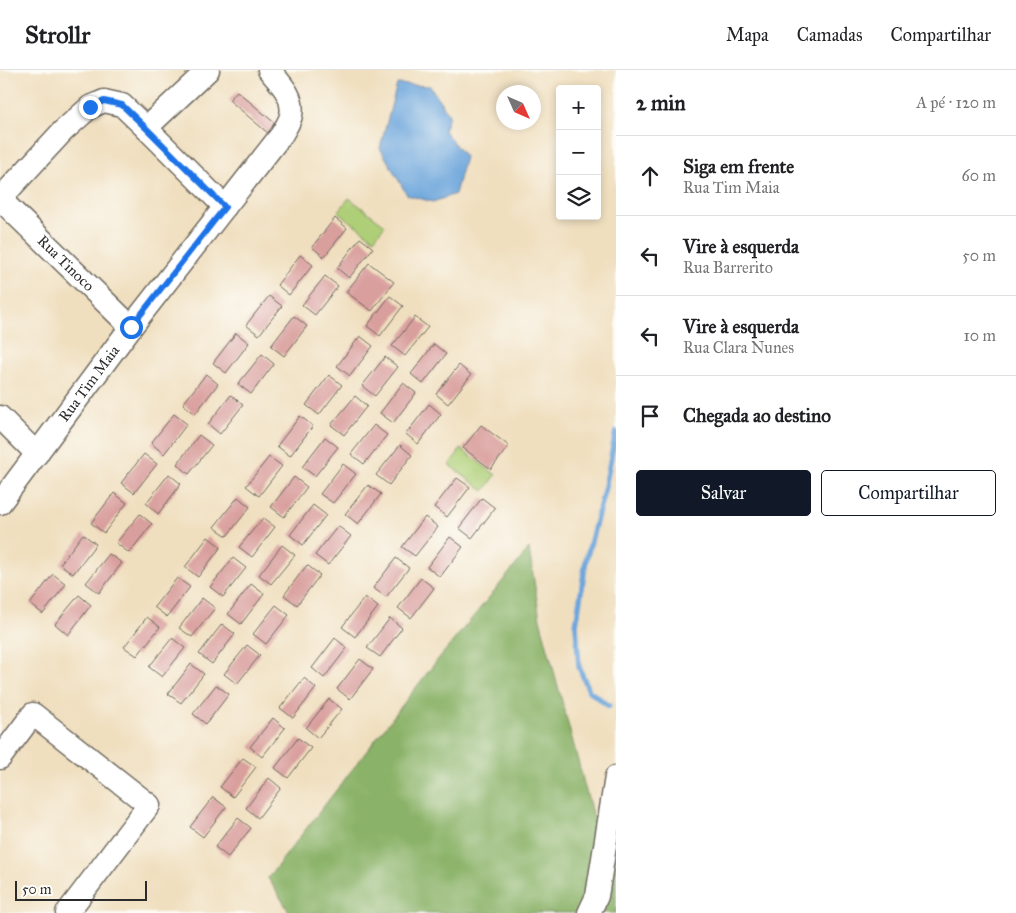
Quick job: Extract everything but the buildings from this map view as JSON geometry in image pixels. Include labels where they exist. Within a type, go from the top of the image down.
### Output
[{"type":"street","points":[[146,128],[208,70]]},
{"type":"street","name":"Rua Tim Maia","points":[[0,503],[131,327],[282,134],[291,116],[292,100],[269,70]]},
{"type":"street","points":[[0,199],[63,131],[90,107],[104,101],[122,105],[225,207]]},
{"type":"street","name":"Rua Tinoco","points":[[0,199],[131,327]]},
{"type":"street","points":[[0,417],[37,454]]},
{"type":"street","points":[[0,758],[33,714],[149,805],[67,913]]},
{"type":"street","points":[[589,913],[597,896],[616,777]]},
{"type":"green space","points":[[349,198],[385,225],[374,239],[338,212]]},
{"type":"green space","points":[[461,449],[496,475],[484,491],[449,465]]},
{"type":"green space","points":[[529,549],[540,619],[593,817],[616,823],[616,913],[290,913],[268,878],[435,663]]},
{"type":"water","points":[[397,84],[430,86],[449,115],[444,131],[465,157],[455,194],[433,202],[407,195],[380,148]]},
{"type":"waterway","points":[[609,706],[589,691],[579,667],[576,625],[586,560],[605,487],[616,432]]},
{"type":"route","points":[[90,107],[104,101],[122,105],[225,207],[131,327]]}]
